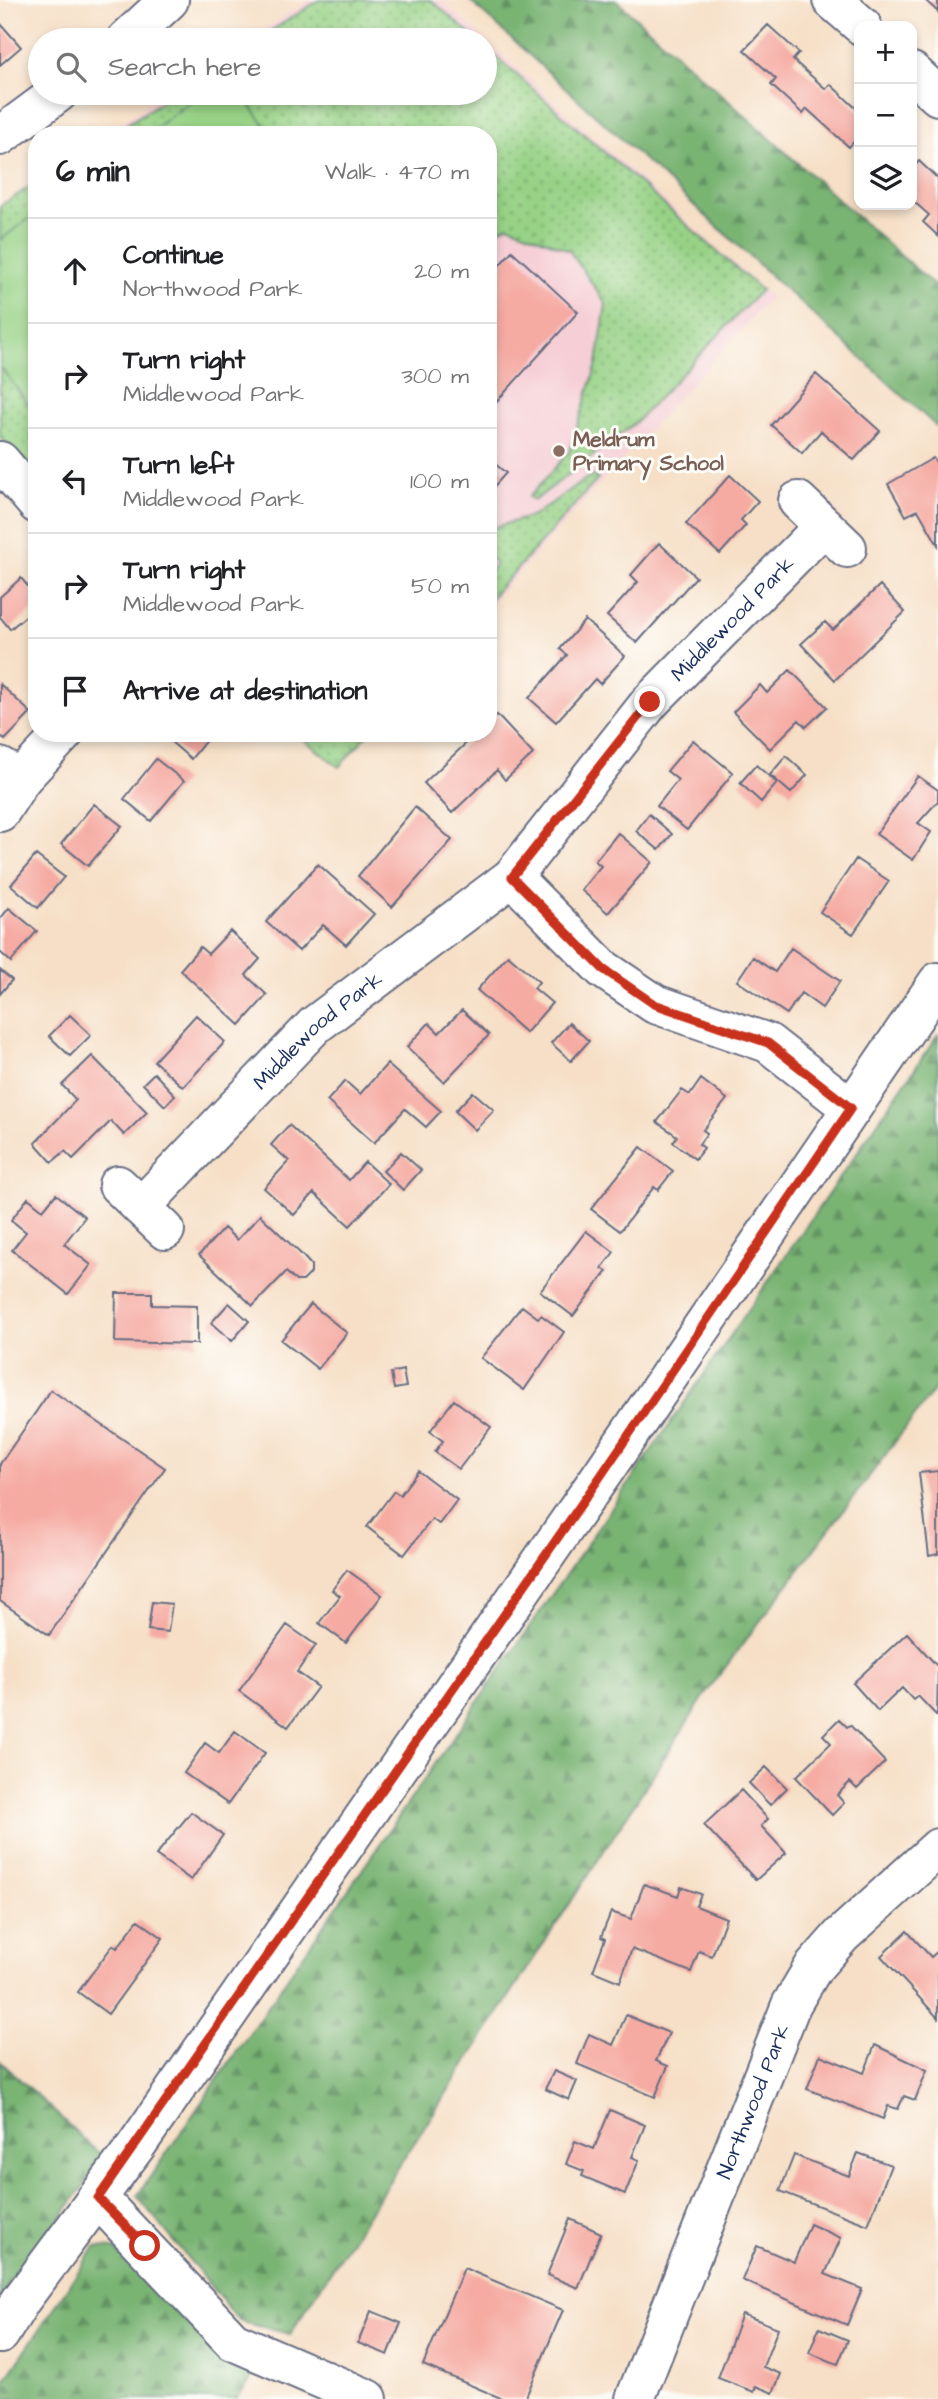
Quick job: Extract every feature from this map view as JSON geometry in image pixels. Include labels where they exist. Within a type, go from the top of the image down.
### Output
[{"type":"street","points":[[139,28],[169,0]]},
{"type":"street","points":[[917,77],[938,96]]},
{"type":"street","points":[[0,136],[42,105]]},
{"type":"street","points":[[0,461],[28,494]]},
{"type":"street","name":"Middlewood Park","points":[[141,1207],[316,1025],[512,877],[650,702],[823,525]]},
{"type":"street","points":[[0,812],[10,773],[52,742]]},
{"type":"street","points":[[512,877],[603,969],[654,1004],[768,1043],[851,1108]]},
{"type":"street","points":[[0,2334],[21,2300],[98,2198],[592,1489],[938,982]]},
{"type":"street","name":"Northwood Park","points":[[635,2399],[791,2005],[813,1968],[842,1935],[938,1848]]},
{"type":"street","points":[[98,2198],[233,2341],[368,2399]]},
{"type":"shaded area","name":"Meldrum Primary School","points":[[310,0],[441,0],[472,28],[267,28]]},
{"type":"shaded area","name":"Meldrum Primary School","points":[[497,50],[771,297],[497,596],[497,126],[116,126],[148,105],[497,105]]},
{"type":"green space","points":[[319,0],[431,0],[463,28],[276,28]]},
{"type":"green space","points":[[469,0],[616,0],[938,289],[938,428]]},
{"type":"green space","points":[[497,58],[761,290],[634,424],[535,500],[529,497],[569,452],[597,364],[606,304],[569,250],[508,225],[497,230],[497,126],[124,126],[156,105],[497,105]]},
{"type":"green space","points":[[186,105],[250,105],[265,126],[157,126]]},
{"type":"green space","points":[[28,188],[28,466],[0,437],[0,206]]},
{"type":"green space","points":[[28,220],[28,404],[0,366],[0,240]]},
{"type":"green space","points":[[592,475],[598,479],[497,591],[497,526],[533,516]]},
{"type":"green space","points":[[307,742],[361,742],[339,767]]},
{"type":"green space","points":[[938,1035],[938,1385],[709,1689],[290,2334],[239,2321],[137,2196]]},
{"type":"green space","points":[[0,2061],[104,2158],[0,2302]]},
{"type":"green space","points":[[95,2247],[114,2248],[216,2347],[254,2375],[237,2399],[0,2399],[0,2388]]},
{"type":"building","points":[[925,0],[938,0],[938,12]]},
{"type":"building","points":[[0,23],[21,47],[0,65]]},
{"type":"building","points":[[768,25],[799,53],[793,60],[826,89],[830,84],[854,106],[854,142],[849,147],[807,109],[803,114],[771,85],[776,79],[744,50]]},
{"type":"building","points":[[919,161],[938,179],[938,236],[923,222],[929,215],[917,204]]},
{"type":"building","points":[[512,251],[578,312],[497,401],[497,268]]},
{"type":"building","points":[[816,374],[880,431],[854,460],[821,431],[802,453],[771,425]]},
{"type":"building","points":[[933,458],[938,465],[938,545],[918,510],[906,516],[888,484]]},
{"type":"building","points":[[497,466],[506,473],[497,483]]},
{"type":"building","points":[[730,475],[758,501],[741,520],[746,525],[720,554],[686,524]]},
{"type":"building","points":[[659,543],[696,577],[637,643],[607,616],[638,582],[631,575]]},
{"type":"building","points":[[21,578],[28,586],[28,614],[10,629],[0,617],[0,597]]},
{"type":"building","points":[[880,585],[905,612],[835,680],[801,644],[825,622],[833,630]]},
{"type":"building","points":[[585,620],[625,656],[600,684],[595,679],[556,722],[529,698],[567,655],[560,649]]},
{"type":"building","points":[[790,670],[827,707],[806,727],[799,720],[770,749],[733,712],[760,685],[767,693]]},
{"type":"building","points":[[0,684],[28,710],[28,716],[5,740],[0,735]]},
{"type":"building","points":[[497,715],[533,754],[505,780],[497,770],[452,813],[424,783],[467,742],[497,742]]},
{"type":"building","points":[[693,740],[733,773],[687,830],[657,806],[678,780],[667,771]]},
{"type":"building","points":[[171,742],[205,742],[191,759]]},
{"type":"building","points":[[786,756],[807,775],[791,793],[770,775]]},
{"type":"building","points":[[156,759],[184,781],[151,821],[124,799]]},
{"type":"building","points":[[756,765],[777,783],[761,802],[740,783]]},
{"type":"building","points":[[918,776],[938,790],[938,801],[918,823],[931,832],[913,860],[876,834]]},
{"type":"building","points":[[94,804],[122,826],[88,866],[61,844]]},
{"type":"building","points":[[415,807],[452,840],[392,907],[358,876]]},
{"type":"building","points":[[649,814],[672,834],[659,850],[636,831]]},
{"type":"building","points":[[618,833],[652,862],[608,913],[581,890],[601,866],[595,861]]},
{"type":"building","points":[[36,855],[64,877],[38,908],[11,885]]},
{"type":"building","points":[[856,859],[889,881],[853,934],[820,912]]},
{"type":"building","points":[[318,864],[374,914],[346,945],[323,925],[299,951],[266,922]]},
{"type":"building","points":[[9,908],[37,931],[11,962],[0,952],[0,919]]},
{"type":"building","points":[[230,931],[260,959],[246,975],[267,995],[240,1025],[180,970],[200,947],[208,954]]},
{"type":"building","points":[[791,948],[840,981],[822,1008],[801,993],[787,1014],[737,981],[753,957],[775,972]]},
{"type":"building","points":[[508,955],[539,982],[534,988],[552,1003],[526,1033],[477,990]]},
{"type":"building","points":[[0,970],[12,980],[0,994]]},
{"type":"building","points":[[462,1010],[489,1035],[444,1082],[407,1047],[429,1023],[439,1033]]},
{"type":"building","points":[[70,1015],[91,1035],[70,1056],[49,1036]]},
{"type":"building","points":[[196,1015],[225,1042],[183,1087],[154,1061]]},
{"type":"building","points":[[569,1023],[589,1041],[571,1061],[551,1043]]},
{"type":"building","points":[[92,1056],[147,1112],[124,1135],[111,1121],[73,1159],[65,1151],[52,1162],[35,1143],[76,1100],[62,1085]]},
{"type":"building","points":[[387,1064],[441,1111],[426,1127],[405,1109],[374,1143],[327,1101],[345,1081],[360,1094]]},
{"type":"building","points":[[154,1073],[175,1095],[165,1106],[143,1084]]},
{"type":"building","points":[[701,1079],[727,1099],[703,1130],[707,1133],[699,1144],[704,1148],[695,1159],[673,1142],[677,1136],[657,1122],[682,1090],[690,1095]]},
{"type":"building","points":[[473,1092],[494,1110],[475,1130],[455,1111]]},
{"type":"building","points":[[289,1125],[349,1180],[365,1162],[389,1184],[350,1226],[314,1193],[294,1215],[264,1188],[289,1161],[271,1145]]},
{"type":"building","points":[[641,1147],[673,1171],[658,1190],[654,1187],[620,1231],[591,1209]]},
{"type":"building","points":[[401,1152],[421,1170],[403,1190],[383,1171]]},
{"type":"building","points":[[56,1194],[85,1217],[64,1244],[91,1265],[68,1294],[12,1250],[26,1232],[11,1220],[28,1198],[43,1210]]},
{"type":"building","points":[[260,1215],[311,1265],[311,1273],[303,1281],[296,1281],[286,1272],[253,1306],[199,1255],[224,1228],[237,1240]]},
{"type":"building","points":[[586,1231],[614,1252],[602,1268],[607,1271],[573,1316],[540,1291]]},
{"type":"building","points":[[116,1293],[152,1293],[152,1305],[197,1306],[197,1344],[115,1342]]},
{"type":"building","points":[[229,1303],[249,1321],[232,1341],[211,1323]]},
{"type":"building","points":[[311,1304],[347,1333],[318,1369],[281,1340]]},
{"type":"building","points":[[522,1306],[538,1318],[541,1315],[564,1332],[524,1390],[481,1358]]},
{"type":"building","points":[[403,1370],[406,1387],[394,1389],[391,1373]]},
{"type":"building","points":[[51,1390],[165,1468],[49,1635],[0,1601],[0,1464]]},
{"type":"building","points":[[454,1400],[491,1427],[459,1469],[435,1452],[443,1441],[430,1431]]},
{"type":"building","points":[[418,1471],[457,1500],[439,1524],[432,1519],[404,1555],[367,1527],[394,1491],[400,1495]]},
{"type":"building","points":[[938,1471],[938,1554],[929,1556],[919,1473]]},
{"type":"building","points":[[347,1570],[382,1595],[346,1643],[319,1623],[340,1596],[332,1590]]},
{"type":"building","points":[[152,1602],[172,1604],[168,1632],[148,1630]]},
{"type":"building","points":[[287,1625],[316,1645],[297,1672],[318,1687],[288,1727],[239,1691]]},
{"type":"building","points":[[907,1633],[938,1667],[937,1716],[918,1696],[913,1700],[902,1688],[878,1711],[853,1683]]},
{"type":"building","points":[[839,1719],[847,1727],[850,1725],[885,1762],[857,1789],[850,1782],[837,1795],[844,1803],[832,1815],[796,1777],[831,1743],[823,1735]]},
{"type":"building","points":[[235,1731],[265,1753],[228,1804],[184,1773],[205,1743],[219,1753]]},
{"type":"building","points":[[766,1767],[787,1788],[770,1805],[749,1783]]},
{"type":"building","points":[[741,1790],[768,1819],[761,1826],[786,1853],[756,1880],[704,1825]]},
{"type":"building","points":[[191,1812],[223,1835],[191,1880],[156,1855]]},
{"type":"building","points":[[644,1884],[678,1896],[681,1887],[701,1894],[696,1906],[726,1918],[712,1956],[699,1951],[691,1972],[632,1949],[620,1982],[593,1971],[605,1939],[601,1937],[611,1912],[631,1919]]},
{"type":"building","points":[[138,1920],[163,1938],[108,2014],[78,1992],[113,1945],[117,1948]]},
{"type":"building","points":[[907,1931],[931,1957],[938,1951],[938,2018],[881,1956]]},
{"type":"building","points":[[626,2015],[669,2033],[656,2061],[668,2066],[655,2097],[577,2064],[589,2034],[613,2045]]},
{"type":"building","points":[[875,2045],[927,2070],[915,2100],[904,2096],[898,2109],[888,2106],[883,2119],[807,2089],[820,2055],[864,2073]]},
{"type":"building","points":[[554,2071],[577,2081],[569,2100],[545,2089]]},
{"type":"building","points":[[610,2110],[645,2125],[632,2157],[639,2160],[625,2194],[582,2176],[584,2171],[566,2164],[575,2141],[594,2149]]},
{"type":"building","points":[[858,2153],[891,2165],[868,2225],[780,2191],[794,2155],[849,2176]]},
{"type":"building","points":[[570,2219],[601,2233],[578,2288],[547,2275]]},
{"type":"building","points":[[810,2224],[841,2238],[825,2274],[862,2289],[847,2325],[742,2280],[757,2246],[794,2262]]},
{"type":"building","points":[[464,2268],[563,2310],[525,2399],[503,2399],[423,2365]]},
{"type":"building","points":[[371,2311],[401,2323],[388,2355],[358,2343]]},
{"type":"building","points":[[742,2314],[778,2328],[763,2367],[781,2374],[773,2393],[756,2386],[754,2392],[718,2378]]},
{"type":"building","points":[[819,2328],[848,2340],[838,2364],[809,2353]]},
{"type":"place","name":"Meldrum Primary School","points":[[559,451]]},
{"type":"route","points":[[145,2246],[98,2198],[600,1477],[851,1108],[768,1043],[654,1004],[603,969],[512,877],[650,702]]}]
